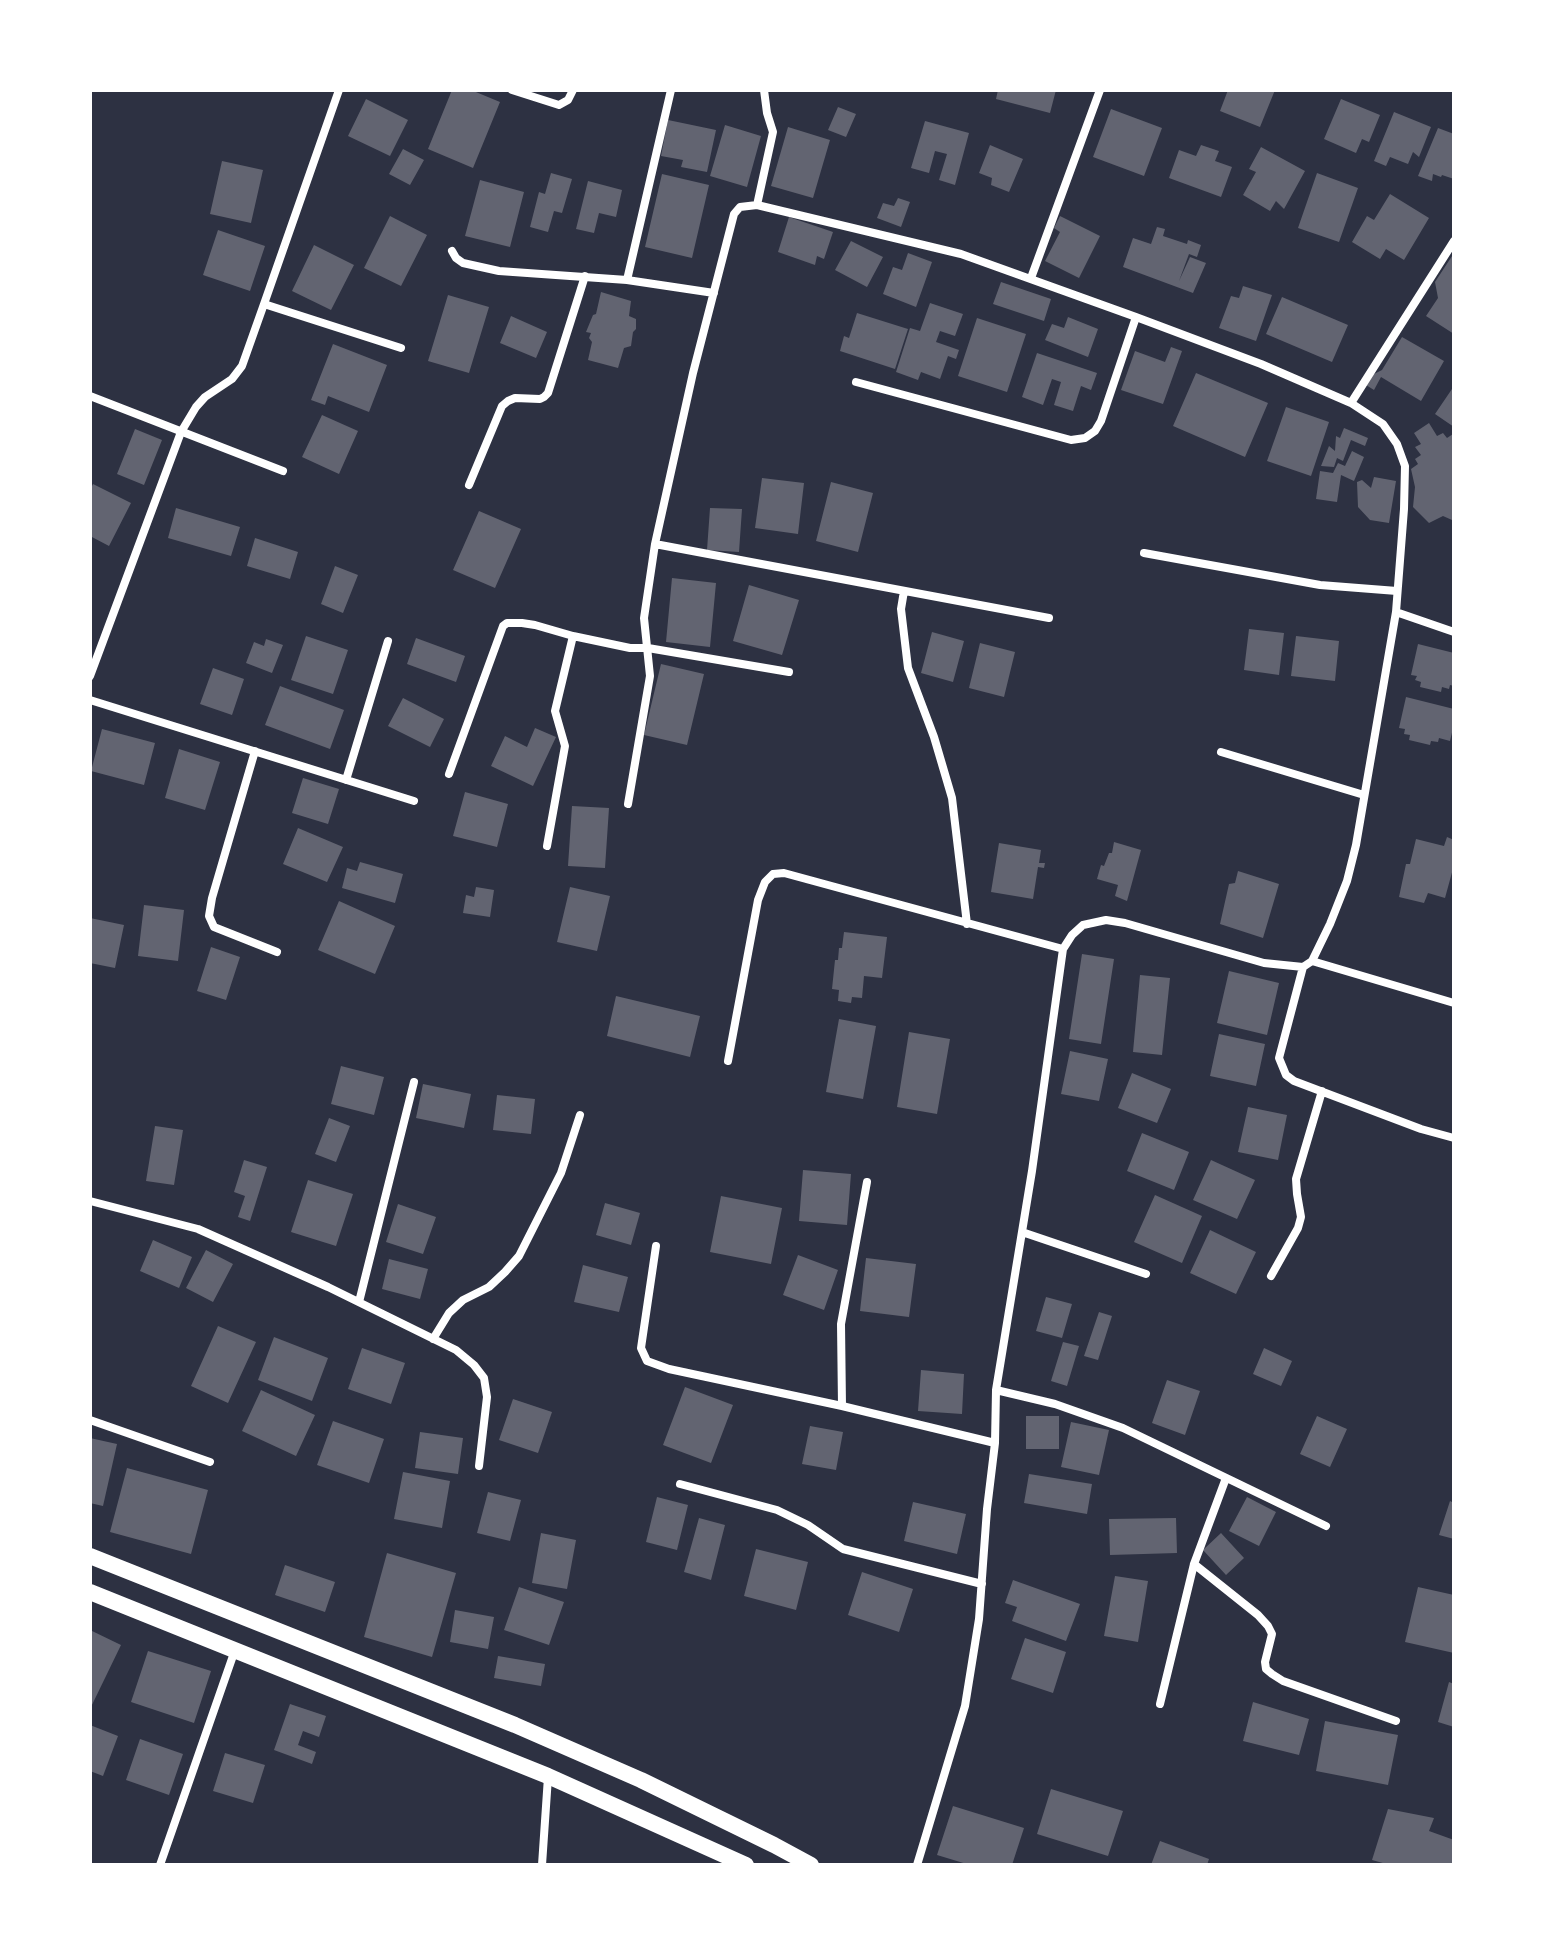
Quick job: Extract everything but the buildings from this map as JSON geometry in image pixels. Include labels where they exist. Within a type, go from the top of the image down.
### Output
[{"type":"main road","points":[[90,1556],[515,1725],[641,1780],[811,1865]]},
{"type":"main road","points":[[90,1592],[548,1776],[746,1865]]},
{"type":"street","points":[[90,676],[181,432],[205,397],[232,379],[242,366],[339,90]]},
{"type":"street","points":[[512,90],[559,105],[568,100],[573,90]]},
{"type":"street","points":[[627,280],[671,90]]},
{"type":"street","points":[[757,205],[773,132],[764,90]]},
{"type":"street","points":[[1031,278],[1100,90]]},
{"type":"street","points":[[628,804],[650,676],[644,618],[655,544],[693,373],[734,214],[740,207],[757,205],[961,254],[1031,278],[1261,364],[1351,403],[1383,424],[1397,444],[1405,466],[1396,612],[1356,845],[1347,881],[1312,961],[1303,967],[1264,963],[1106,920],[1083,925],[1063,949],[996,1390],[995,1443],[979,1619],[965,1706],[917,1865]]},
{"type":"street","points":[[1351,403],[1454,241]]},
{"type":"street","points":[[452,251],[463,263],[499,271],[627,280],[714,293]]},
{"type":"street","points":[[469,485],[502,406],[515,398],[540,399],[548,393],[585,276]]},
{"type":"street","points":[[264,304],[401,348]]},
{"type":"street","points":[[856,382],[1071,440],[1085,438],[1095,431],[1101,421],[1136,317]]},
{"type":"street","points":[[90,396],[283,471]]},
{"type":"street","points":[[655,544],[1049,618]]},
{"type":"street","points":[[1144,553],[1320,585],[1397,591]]},
{"type":"street","points":[[904,591],[901,609],[908,668],[934,737],[952,798],[967,924]]},
{"type":"street","points":[[1396,612],[1454,632]]},
{"type":"street","points":[[449,774],[503,626],[511,623],[535,625],[630,648],[648,648],[789,672]]},
{"type":"street","points":[[547,846],[565,746],[555,711],[573,636]]},
{"type":"street","points":[[346,780],[388,641]]},
{"type":"street","points":[[90,700],[414,801]]},
{"type":"street","points":[[255,751],[209,916],[214,927],[277,952]]},
{"type":"street","points":[[1221,752],[1364,795]]},
{"type":"street","points":[[728,1061],[758,900],[765,882],[773,874],[784,873],[1063,949]]},
{"type":"street","points":[[1312,961],[1454,1003]]},
{"type":"street","points":[[1303,967],[1279,1058],[1286,1075],[1294,1081],[1421,1129],[1454,1138]]},
{"type":"street","points":[[359,1302],[414,1082]]},
{"type":"street","points":[[1271,1276],[1298,1228],[1301,1217],[1296,1179],[1322,1091]]},
{"type":"street","points":[[433,1339],[449,1313],[463,1300],[489,1287],[519,1256],[561,1173],[580,1115]]},
{"type":"street","points":[[842,1406],[841,1324],[867,1182]]},
{"type":"street","points":[[90,1201],[198,1229],[456,1350],[484,1378],[487,1397],[479,1466]]},
{"type":"street","points":[[1022,1232],[1146,1274]]},
{"type":"street","points":[[656,1246],[641,1348],[647,1361],[669,1369],[995,1443]]},
{"type":"street","points":[[996,1390],[1055,1404],[1123,1428],[1326,1526]]},
{"type":"street","points":[[90,1420],[210,1462]]},
{"type":"street","points":[[1160,1704],[1194,1564],[1226,1478]]},
{"type":"street","points":[[680,1484],[777,1510],[808,1525],[843,1549],[982,1584]]},
{"type":"street","points":[[1194,1564],[1268,1626],[1272,1634],[1265,1662],[1266,1669],[1272,1674],[1283,1681],[1396,1721]]},
{"type":"street","points":[[160,1865],[235,1649]]},
{"type":"street","points":[[542,1865],[548,1776]]}]
